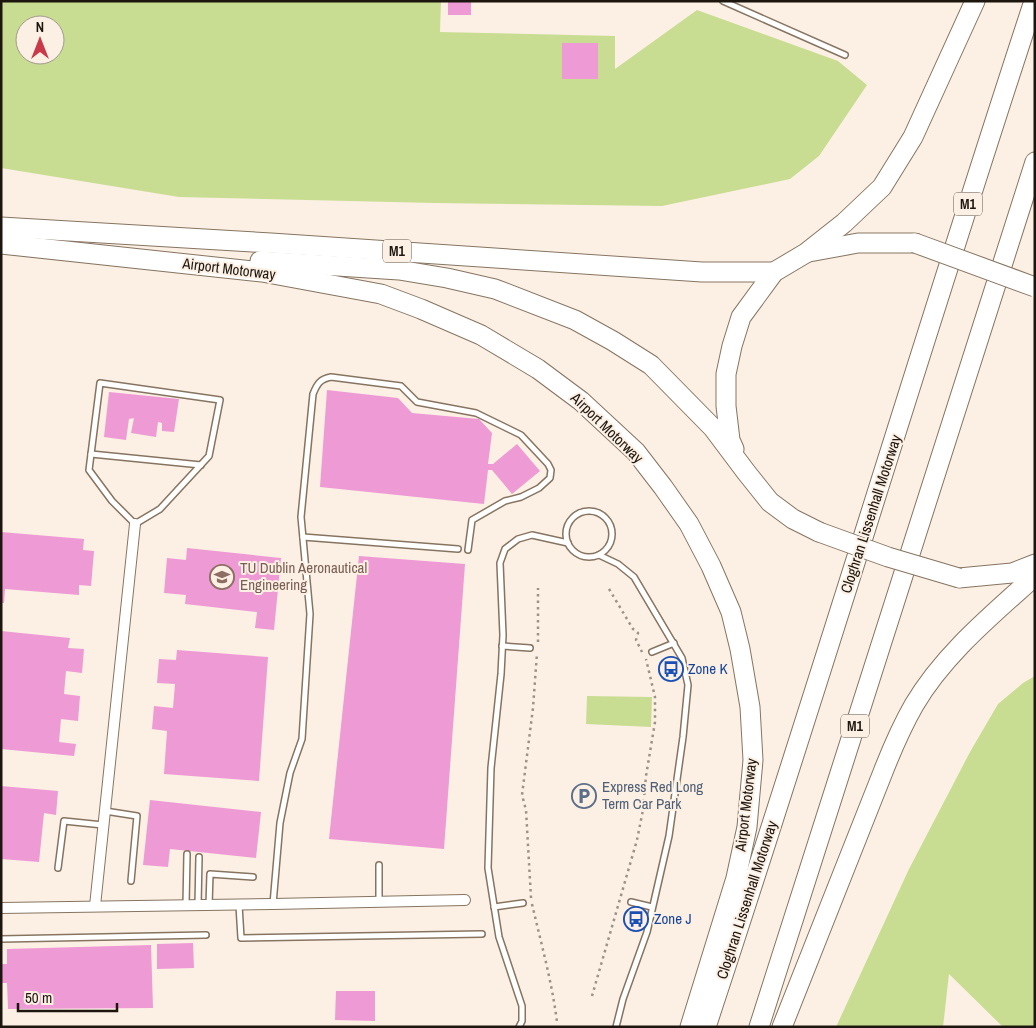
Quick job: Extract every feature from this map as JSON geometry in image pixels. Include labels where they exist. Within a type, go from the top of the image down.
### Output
[{"type":"highway","points":[[975,1],[913,137],[882,187],[844,223],[806,253],[774,272],[741,317],[726,374],[726,406],[730,440],[746,472],[770,502],[793,519],[819,532],[888,557],[959,578],[1012,574],[1035,564]]},
{"type":"highway","name":"Cloghran Lissenhall Motorway","points":[[706,1027],[752,889],[1034,1]]},
{"type":"highway","name":"M1","points":[[759,1027],[1035,162]]},
{"type":"highway","name":"M1","points":[[1,222],[21,228]]},
{"type":"highway","name":"Airport Motorway","points":[[1,227],[702,272],[774,272]]},
{"type":"highway","points":[[806,253],[858,243],[914,243],[1035,287]]},
{"type":"highway","name":"M1","points":[[1,244],[399,270],[495,289],[575,320],[613,340],[651,365],[714,428],[746,472]]},
{"type":"highway","name":"Airport Motorway","points":[[1,244],[262,272],[382,294],[481,336],[538,369],[581,401],[636,452],[689,524],[711,566],[731,612],[740,649],[750,707],[753,760],[747,827],[736,878],[690,1027]]},
{"type":"highway","points":[[782,1027],[883,772],[898,736],[914,705],[933,677],[973,632],[1035,576]]},
{"type":"street","points":[[94,906],[135,524]]},
{"type":"street","points":[[1,908],[465,900]]},
{"type":"lane","points":[[723,1],[845,55]]},
{"type":"lane","points":[[274,904],[280,823],[290,773],[302,739],[310,614],[300,517],[313,394],[316,385],[322,379],[331,377],[401,386],[417,402],[476,413],[521,434],[548,464],[551,470],[550,478],[539,488],[521,497],[505,501],[472,520],[468,550]]},
{"type":"lane","points":[[100,383],[220,400],[209,456],[160,509],[135,524],[112,501],[89,470],[91,454],[100,383]]},
{"type":"lane","points":[[91,454],[201,465]]},
{"type":"lane","points":[[582,512],[597,512],[609,522],[612,537],[606,551],[600,555],[585,557],[572,550],[568,543],[567,528],[570,521],[582,512]]},
{"type":"lane","points":[[519,1027],[522,1021],[522,1006],[499,937],[488,868],[491,768],[502,646],[500,563],[505,549],[518,539],[532,535],[568,543]]},
{"type":"lane","points":[[303,537],[458,549]]},
{"type":"lane","points":[[600,555],[618,564],[634,577],[682,658],[688,685],[683,737],[669,836],[647,932],[622,999],[616,1027]]},
{"type":"lane","points":[[652,652],[674,643]]},
{"type":"lane","points":[[502,646],[530,648]]},
{"type":"lane","points":[[104,811],[137,816],[131,881]]},
{"type":"lane","points":[[58,868],[64,821],[103,825]]},
{"type":"lane","points":[[186,854],[186,905]]},
{"type":"lane","points":[[199,857],[203,905]]},
{"type":"lane","points":[[379,865],[380,902]]},
{"type":"lane","points":[[203,905],[210,874],[252,876]]},
{"type":"lane","points":[[631,902],[652,907]]},
{"type":"lane","points":[[494,907],[524,903]]},
{"type":"lane","points":[[239,905],[241,938],[482,934]]},
{"type":"lane","points":[[1,940],[206,935]]},
{"type":"path","points":[[538,588],[538,637],[533,708],[522,795],[526,810],[531,895],[553,993],[557,1022]]},
{"type":"path","points":[[592,996],[643,812],[646,776],[655,722],[655,697],[645,657],[636,640],[638,633],[633,629],[609,589]]},
{"type":"green space","points":[[1,1],[441,1],[440,32],[615,36],[615,69],[697,10],[838,61],[867,85],[819,156],[790,179],[662,206],[179,197],[1,168]]},
{"type":"green space","points":[[1035,676],[1035,1027],[1003,1027],[949,974],[943,1027],[836,1027],[909,869],[970,752],[998,704],[1023,683]]},
{"type":"green space","points":[[587,696],[652,697],[651,727],[586,724]]},
{"type":"building","points":[[448,1],[471,1],[471,15],[448,15]]},
{"type":"building","points":[[562,43],[598,43],[598,79],[562,79]]},
{"type":"building","points":[[327,390],[398,398],[412,413],[479,419],[492,433],[488,464],[493,464],[517,444],[540,471],[512,494],[492,470],[488,470],[484,504],[320,487]]},
{"type":"building","points":[[109,392],[179,399],[174,432],[162,431],[162,423],[158,422],[156,437],[131,433],[134,418],[129,419],[126,440],[104,437]]},
{"type":"building","points":[[1,532],[84,539],[83,550],[94,551],[91,586],[79,585],[79,595],[5,589],[4,603],[1,603]]},
{"type":"building","name":"TU Dublin Aeronautical Engineering","points":[[187,548],[281,558],[274,630],[255,628],[257,612],[185,604],[186,595],[164,593],[167,558],[186,560]]},
{"type":"building","points":[[359,556],[465,564],[444,849],[329,839]]},
{"type":"building","points":[[1,631],[70,638],[68,648],[84,649],[82,673],[66,671],[64,694],[80,696],[78,721],[61,719],[59,742],[76,744],[74,756],[1,749]]},
{"type":"building","points":[[177,650],[268,657],[259,781],[164,774],[167,731],[152,729],[154,706],[173,708],[175,684],[157,683],[159,659],[176,660]]},
{"type":"building","points":[[1,786],[58,791],[56,815],[44,813],[39,862],[1,859]]},
{"type":"building","points":[[150,800],[261,812],[256,858],[170,849],[168,867],[143,865]]},
{"type":"building","points":[[193,943],[194,968],[157,969],[157,944]]},
{"type":"building","points":[[151,945],[153,1008],[8,1009],[7,983],[1,983],[1,964],[7,964],[7,949]]},
{"type":"building","points":[[336,991],[375,991],[375,1021],[335,1020]]},
{"type":"place","name":"TU Dublin Aeronautical Engineering","points":[[222,577]]},
{"type":"place","name":"Zone K","points":[[671,669]]},
{"type":"place","name":"Express Red Long Term Car Park","points":[[584,796]]},
{"type":"place","name":"Zone J","points":[[636,919]]}]
